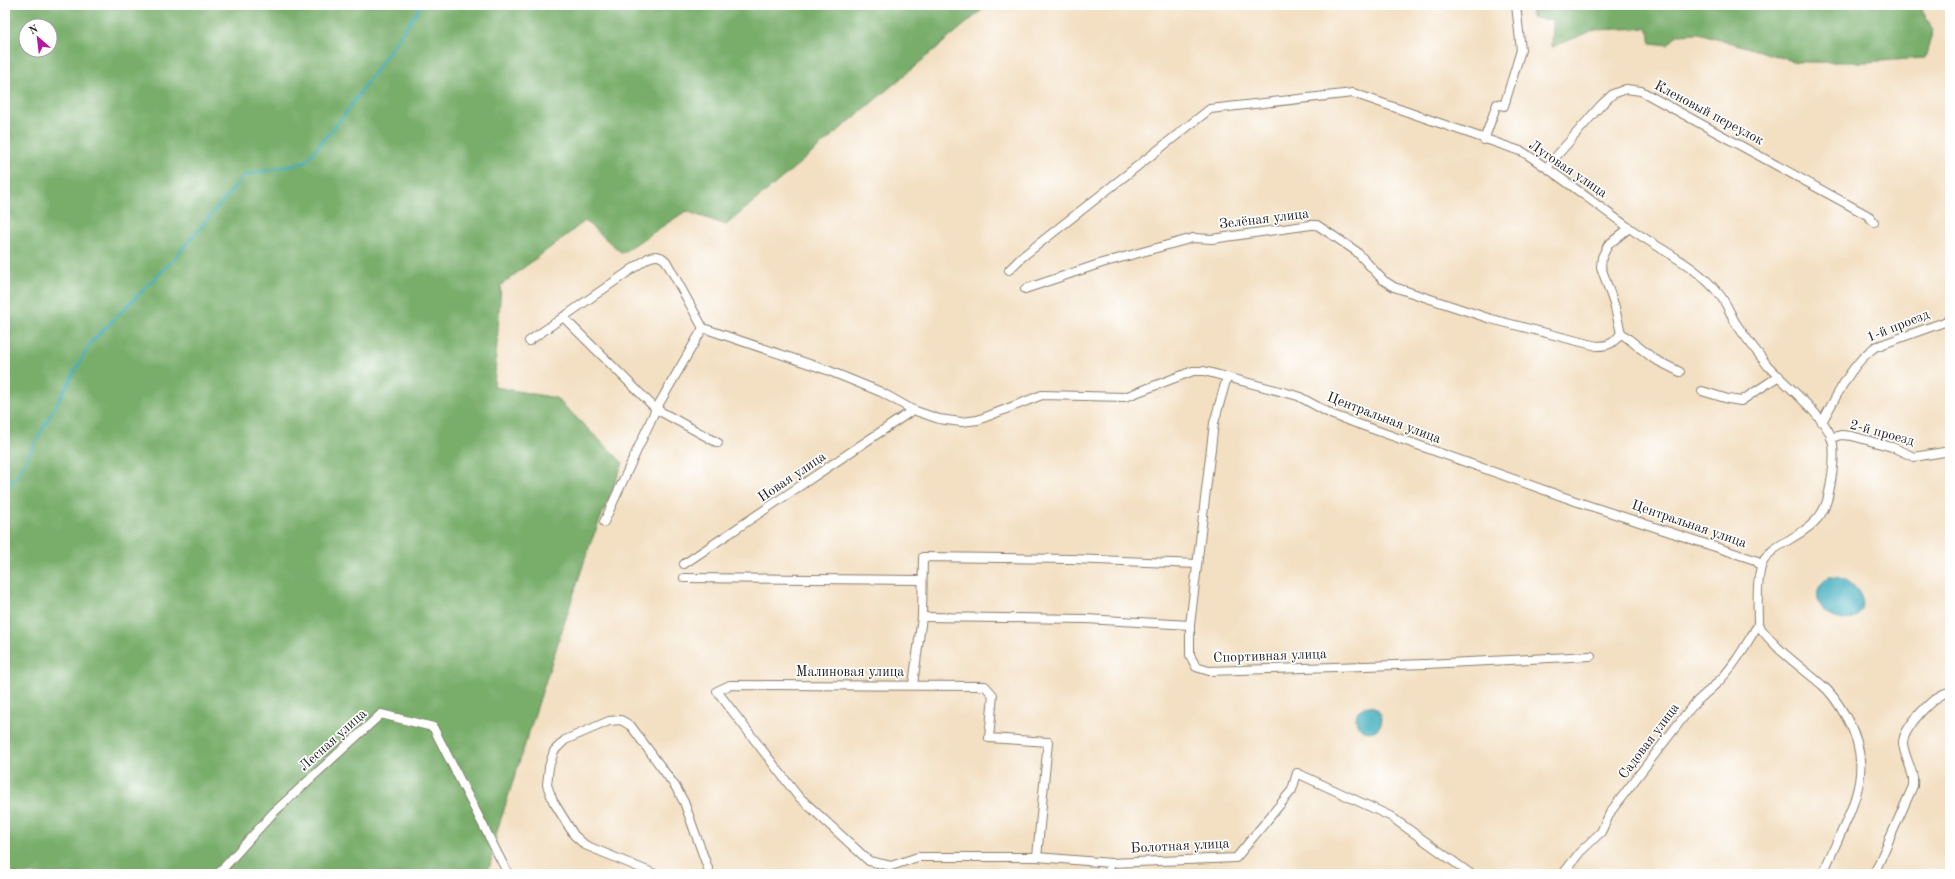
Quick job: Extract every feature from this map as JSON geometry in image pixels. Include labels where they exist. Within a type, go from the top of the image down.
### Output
[{"type":"street","points":[[1484,140],[1497,104],[1504,106],[1521,50],[1516,5]]},
{"type":"street","name":"Кленовый переулок","points":[[1547,167],[1601,104],[1613,94],[1626,89],[1641,91],[1866,215],[1874,222]]},
{"type":"street","name":"Луговая улица","points":[[1009,270],[1022,257],[1210,109],[1353,93],[1484,140],[1523,152],[1547,167],[1629,228],[1697,272],[1720,294],[1744,334],[1779,376],[1822,422],[1831,438]]},
{"type":"street","name":"Зелёная улица","points":[[1025,289],[1102,263],[1193,238],[1212,239],[1311,225],[1317,226],[1356,251],[1383,280],[1394,287],[1491,319],[1597,346],[1608,346],[1615,342],[1621,333]]},
{"type":"street","points":[[1629,228],[1608,245],[1602,257],[1602,267],[1614,304],[1621,333],[1654,359],[1680,372]]},
{"type":"street","points":[[529,341],[655,255],[661,256],[666,261],[703,328],[656,409],[604,522]]},
{"type":"street","points":[[563,317],[656,409],[718,443]]},
{"type":"street","name":"1-й проезд","points":[[1822,422],[1855,366],[1865,354],[1875,346],[1950,320]]},
{"type":"street","name":"Центральная улица","points":[[703,328],[827,370],[881,392],[913,410],[939,419],[961,422],[978,420],[1042,395],[1125,397],[1193,371],[1213,372],[1298,396],[1344,420],[1578,502],[1644,522],[1758,563]]},
{"type":"street","points":[[1702,391],[1728,399],[1741,401],[1779,376]]},
{"type":"street","name":"Спортивная улица","points":[[1227,377],[1214,423],[1196,564],[1190,625],[1190,655],[1193,662],[1200,670],[1209,671],[1426,664],[1591,656]]},
{"type":"street","name":"Новая улица","points":[[684,564],[913,410]]},
{"type":"street","name":"2-й проезд","points":[[1831,438],[1841,435],[1852,436],[1892,447],[1914,457],[1950,451]]},
{"type":"street","points":[[1823,874],[1854,801],[1861,776],[1861,752],[1853,728],[1841,708],[1824,686],[1780,651],[1758,625],[1758,563],[1783,543],[1812,525],[1822,511],[1828,498],[1833,462],[1831,438]]},
{"type":"street","points":[[913,685],[922,617],[923,557],[1072,559],[1196,564]]},
{"type":"street","points":[[684,578],[922,580]]},
{"type":"street","points":[[922,617],[1086,619],[1190,625]]},
{"type":"street","name":"Садовая улица","points":[[1563,874],[1580,852],[1601,832],[1611,811],[1689,710],[1732,666],[1758,625]]},
{"type":"street","name":"Малиновая улица","points":[[869,860],[797,796],[716,691],[730,685],[985,686],[993,695],[989,738],[1048,742],[1037,857]]},
{"type":"street","points":[[1874,874],[1913,786],[1912,770],[1903,743],[1905,736],[1912,723],[1932,701],[1941,694],[1950,692]]},
{"type":"street","name":"Лесная улица","points":[[218,874],[273,813],[381,714],[433,727],[508,874]]},
{"type":"street","points":[[655,874],[585,845],[574,835],[553,802],[547,785],[548,767],[554,751],[565,740],[609,721],[621,720],[631,726],[676,786],[684,802],[710,874]]},
{"type":"street","name":"Болотная улица","points":[[869,860],[891,866],[918,857],[1037,857],[1110,863],[1236,858],[1292,790],[1297,773],[1390,816],[1471,874]]},
{"type":"street","points":[[1108,874],[1110,863]]},
{"type":"green space","points":[[5,5],[988,5],[726,225],[686,211],[622,253],[585,221],[501,285],[494,387],[556,398],[623,463],[589,547],[497,831],[490,866],[483,874],[5,874]]},
{"type":"green space","points":[[1531,5],[1828,5],[1842,7],[1845,5],[1919,5],[1933,30],[1925,58],[1865,62],[1796,62],[1699,33],[1678,34],[1668,45],[1651,43],[1647,28],[1595,30],[1552,47],[1553,20],[1532,18]]},
{"type":"water","points":[[1829,577],[1847,581],[1853,585],[1859,593],[1863,605],[1862,609],[1851,619],[1842,620],[1833,617],[1825,611],[1819,603],[1818,595],[1820,585]]},
{"type":"water","points":[[1369,706],[1378,710],[1382,719],[1378,728],[1369,732],[1360,728],[1356,719],[1360,710]]},
{"type":"waterway","points":[[5,491],[18,474],[91,342],[172,261],[245,175],[304,163],[342,118],[419,9],[417,5]]}]
